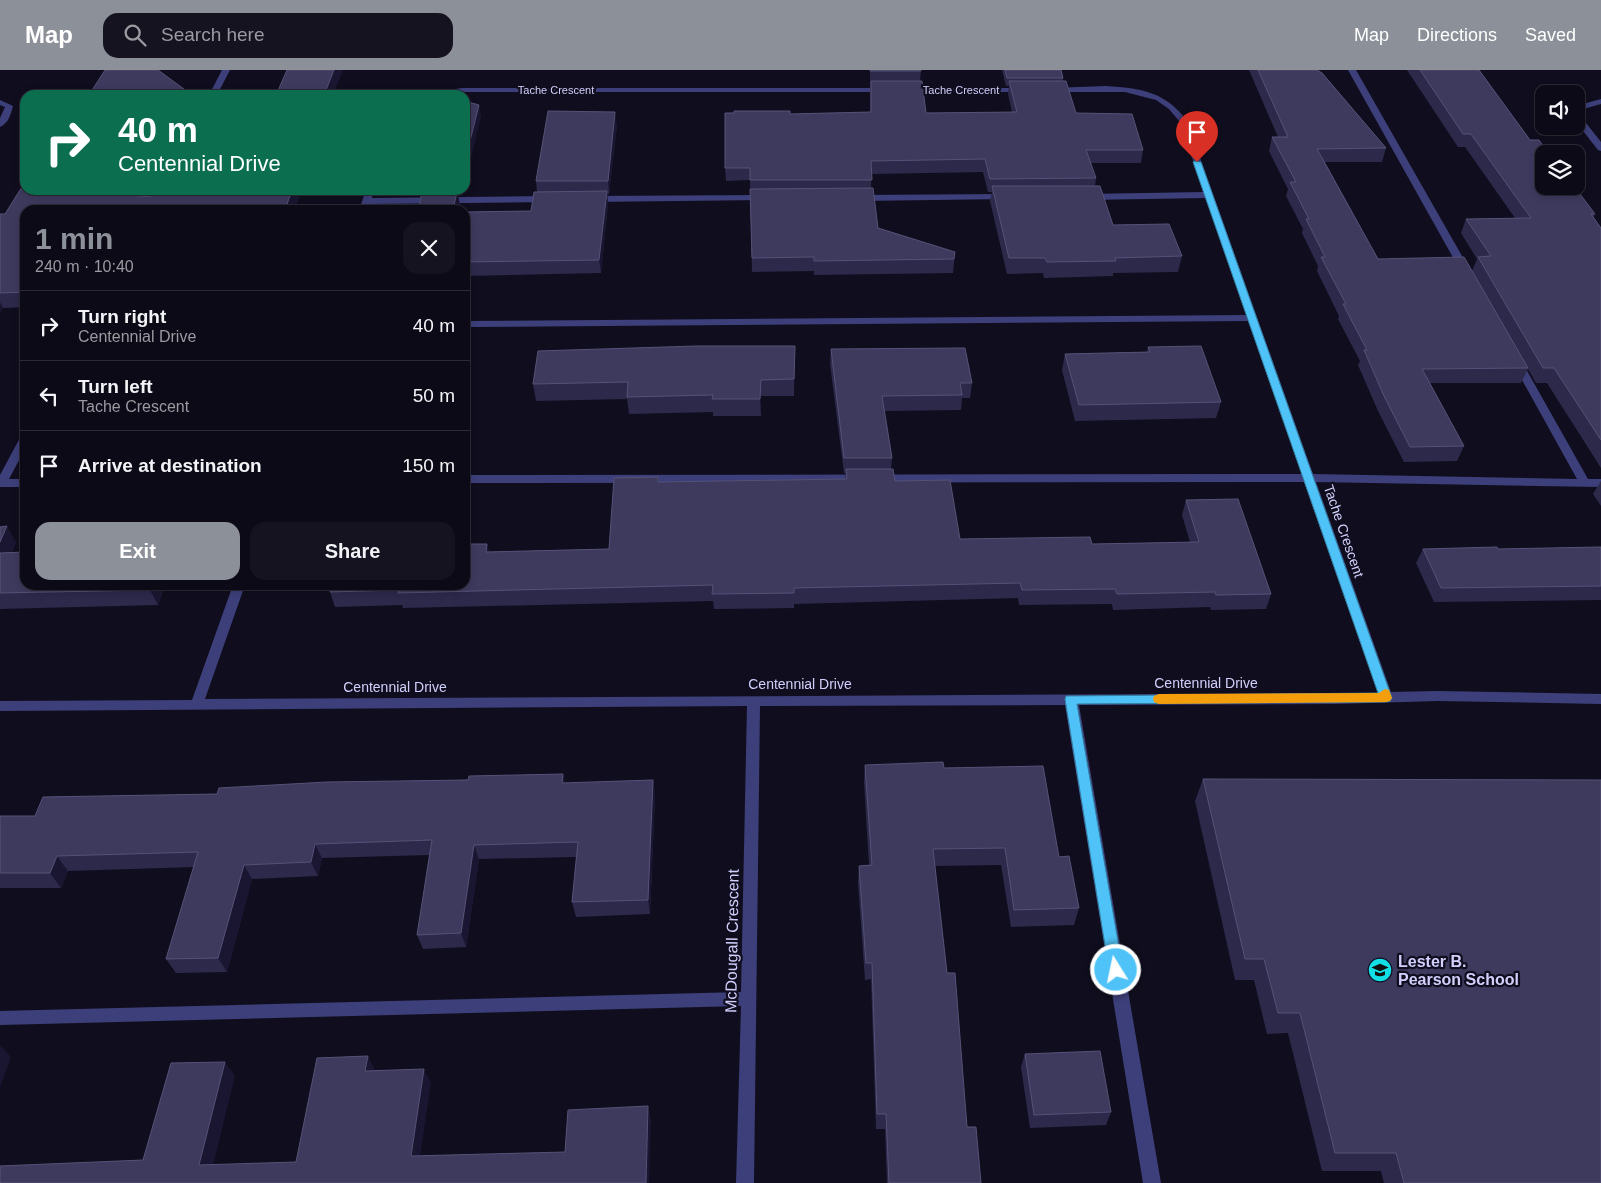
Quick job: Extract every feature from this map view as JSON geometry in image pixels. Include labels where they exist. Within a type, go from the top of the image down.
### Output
[{"type":"street","points":[[215,90],[226,70]]},
{"type":"street","points":[[1352,70],[1469,277]]},
{"type":"street","name":"Tache Crescent","points":[[470,90],[1035,90]]},
{"type":"street","name":"Tache Crescent","points":[[1045,90],[1124,90],[1145,93],[1164,100],[1177,110],[1183,121],[1310,478],[1386,698]]},
{"type":"street","points":[[1585,106],[1601,101]]},
{"type":"street","points":[[0,102],[9,106],[6,116],[0,124]]},
{"type":"street","points":[[1585,128],[1601,148]]},
{"type":"street","points":[[1073,197],[1209,196]]},
{"type":"street","points":[[854,198],[1013,197]]},
{"type":"street","points":[[584,199],[774,198]]},
{"type":"street","points":[[365,205],[554,199]]},
{"type":"street","points":[[470,324],[1252,318]]},
{"type":"street","points":[[1512,354],[1585,483]]},
{"type":"street","points":[[20,448],[1,483],[20,483]]},
{"type":"street","points":[[470,479],[1310,478],[1601,483]]},
{"type":"street","points":[[196,704],[238,590]]},
{"type":"street","name":"Centennial Drive","points":[[0,706],[754,700],[1386,698],[1438,696],[1601,699]]},
{"type":"street","points":[[1070,699],[1152,1183]]},
{"type":"street","name":"McDougall Crescent","points":[[745,1183],[754,700]]},
{"type":"street","points":[[0,1018],[749,999]]},
{"type":"building","points":[[105,70],[158,70],[185,90],[92,90]]},
{"type":"building","points":[[287,70],[334,70],[326,90],[278,90]]},
{"type":"building","points":[[921,70],[921,71],[870,71]]},
{"type":"building","points":[[1005,70],[1061,70],[1063,78],[1007,78]]},
{"type":"building","points":[[1258,70],[1317,70],[1322,73],[1386,148],[1317,149],[1378,259],[1464,257],[1528,368],[1422,369],[1464,446],[1410,447],[1384,396],[1364,350],[1367,350],[1343,304],[1346,304],[1321,257],[1325,257],[1306,219],[1309,219],[1290,182],[1296,182],[1272,137],[1288,137]]},
{"type":"building","points":[[1420,70],[1479,70],[1530,140],[1539,140],[1543,145],[1535,145],[1535,195],[1581,195],[1595,214],[1591,214],[1601,228],[1601,440],[1554,368],[1543,368],[1478,257],[1491,256],[1466,219],[1531,218],[1471,134],[1463,134]]},
{"type":"building","points":[[871,81],[922,81],[926,113],[1017,112],[1009,81],[1066,81],[1076,113],[1132,114],[1143,150],[1086,150],[1096,178],[990,179],[985,159],[871,161],[872,180],[750,180],[750,168],[725,168],[725,113],[734,113],[734,111],[790,111],[790,114],[871,112]]},
{"type":"building","points":[[470,102],[479,105],[470,141]]},
{"type":"building","points":[[548,111],[615,112],[608,181],[536,181]]},
{"type":"building","points":[[992,186],[1100,186],[1113,225],[1169,224],[1182,256],[1115,258],[1116,261],[1047,262],[1045,258],[1009,258]]},
{"type":"building","points":[[873,188],[878,228],[955,252],[954,259],[814,261],[814,257],[752,258],[750,189]]},
{"type":"building","points":[[20,190],[20,195],[139,195],[138,197],[152,195],[290,195],[287,205],[20,205],[20,292],[0,293],[0,214],[5,214]]},
{"type":"building","points":[[607,191],[599,260],[470,262],[470,212],[531,211],[534,192]]},
{"type":"building","points":[[422,195],[456,195],[454,205],[419,205]]},
{"type":"building","points":[[696,346],[795,346],[794,379],[761,380],[760,399],[712,399],[713,395],[627,397],[628,382],[533,384],[538,351]]},
{"type":"building","points":[[1201,346],[1221,402],[1079,405],[1065,354],[1150,352],[1148,347]]},
{"type":"building","points":[[965,348],[972,383],[960,383],[962,395],[882,396],[892,458],[844,458],[831,349]]},
{"type":"building","points":[[846,469],[893,469],[895,481],[950,480],[960,539],[1090,537],[1092,544],[1199,542],[1186,500],[1238,499],[1271,594],[1216,595],[1215,592],[1117,594],[1115,589],[1022,590],[1020,583],[794,588],[794,593],[712,594],[713,585],[398,593],[399,590],[470,590],[470,544],[487,544],[486,552],[609,549],[614,478],[658,477],[658,482],[847,479]]},
{"type":"building","points":[[7,526],[0,542],[0,527]]},
{"type":"building","points":[[1497,547],[1498,549],[1601,547],[1601,586],[1441,588],[1423,549]]},
{"type":"building","points":[[20,552],[20,590],[150,590],[0,593],[0,553]]},
{"type":"building","points":[[330,590],[399,590],[330,592]]},
{"type":"building","points":[[943,762],[944,768],[1043,766],[1059,857],[1069,856],[1079,908],[1014,910],[1005,848],[933,849],[947,973],[955,973],[967,1127],[976,1127],[981,1183],[889,1183],[886,1114],[877,1114],[872,963],[866,963],[859,866],[872,865],[865,765]]},
{"type":"building","points":[[563,774],[562,783],[653,780],[648,900],[572,902],[578,842],[474,845],[461,933],[417,935],[432,840],[315,844],[311,862],[244,865],[218,958],[166,959],[198,852],[57,856],[50,873],[0,873],[0,816],[35,816],[43,797],[217,794],[219,788],[327,782],[468,780],[469,776]]},
{"type":"building","name":"Lester B. Pearson School","points":[[1203,779],[1601,780],[1601,1183],[1404,1183],[1396,1153],[1335,1153],[1300,1013],[1278,1013],[1264,959],[1245,959]]},
{"type":"building","points":[[1100,1051],[1111,1112],[1034,1115],[1025,1054]]},
{"type":"building","points":[[368,1056],[365,1071],[424,1069],[411,1156],[565,1152],[568,1110],[648,1106],[646,1183],[0,1183],[0,1166],[143,1160],[171,1063],[225,1062],[199,1165],[296,1162],[317,1058]]},
{"type":"slow traffic","points":[[1159,699],[1386,698],[1385,694]]},
{"type":"place","name":"Lester B. Pearson School","points":[[1380,970]]},
{"type":"route","points":[[1116,970],[1070,699],[1386,698],[1197,162]]}]
